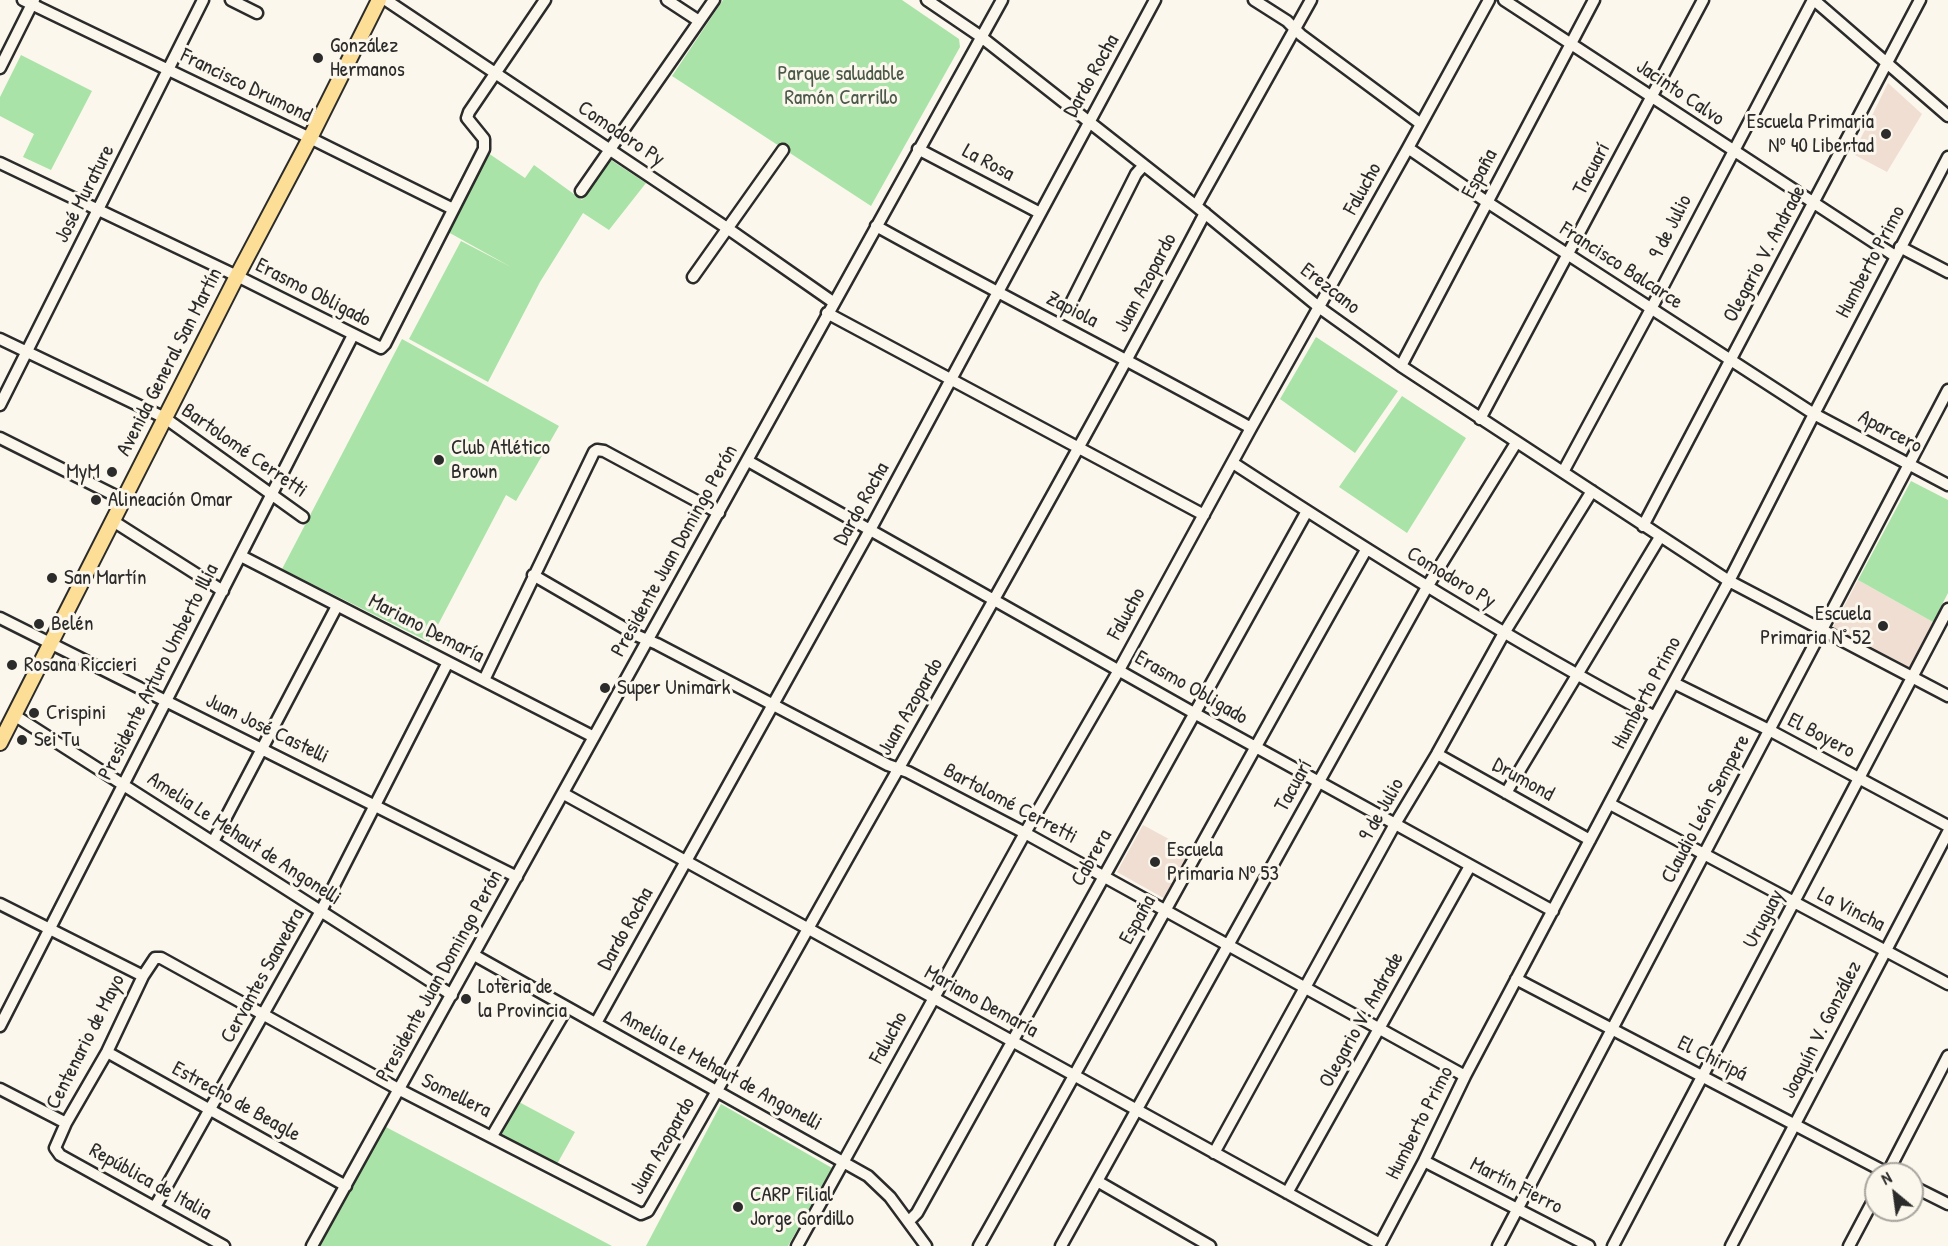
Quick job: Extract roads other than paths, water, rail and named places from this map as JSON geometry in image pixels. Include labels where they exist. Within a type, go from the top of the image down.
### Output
[{"type":"main road","name":"Avenida General San Martín","points":[[0,743],[379,0]]},
{"type":"street","name":"José Murature","points":[[0,405],[203,0]]},
{"type":"street","points":[[231,0],[257,13]]},
{"type":"street","name":"Comodoro Py","points":[[386,0],[727,228],[833,302]]},
{"type":"street","points":[[453,209],[485,144],[484,139],[467,118],[469,112],[545,0]]},
{"type":"street","points":[[667,0],[699,21]]},
{"type":"street","points":[[581,191],[714,0]]},
{"type":"street","name":"Erezcano","points":[[927,0],[980,36],[1201,209],[1320,308],[1401,366],[1730,581],[1948,696]]},
{"type":"street","name":"Presidente Juan Domingo Perón","points":[[312,1246],[748,461],[980,36],[1002,0]]},
{"type":"street","name":"Dardo Rocha","points":[[596,1023],[999,294],[1155,0]]},
{"type":"street","points":[[1254,0],[1287,21],[1421,124]]},
{"type":"street","name":"Juan Azopardo","points":[[641,1214],[648,1211],[718,1092],[1128,360],[1201,209],[1294,28],[1311,0]]},
{"type":"street","name":"Falucho","points":[[797,1246],[1119,670],[1489,0]]},
{"type":"street","name":"Jacinto Calvo","points":[[1504,0],[1814,204],[1898,252],[1948,272]]},
{"type":"street","name":"España","points":[[1401,366],[1594,0]]},
{"type":"street","name":"Tacuarí","points":[[1480,419],[1703,0]]},
{"type":"street","points":[[1814,0],[1948,116]]},
{"type":"street","name":"9 de Julio","points":[[1563,472],[1814,0]]},
{"type":"street","name":"Olegario V. Andrade","points":[[1643,526],[1920,0]]},
{"type":"street","name":"Francisco Drumond","points":[[30,2],[453,209]]},
{"type":"street","points":[[0,68],[30,2]]},
{"type":"street","name":"Francisco Balcarce","points":[[1408,148],[1487,202],[1814,414]]},
{"type":"street","name":"La Rosa","points":[[918,149],[1040,213]]},
{"type":"street","points":[[693,278],[783,150]]},
{"type":"street","name":"Humberto Primo","points":[[1379,1245],[1516,979],[1730,581],[1948,157]]},
{"type":"street","name":"Erasmo Obligado","points":[[0,163],[237,276],[381,348],[386,344],[453,209]]},
{"type":"street","points":[[1071,303],[1136,174],[1144,165]]},
{"type":"street","name":"Zapiola","points":[[876,226],[1251,428]]},
{"type":"street","points":[[827,313],[1204,515]]},
{"type":"street","name":"Presidente Arturo Umberto Illia","points":[[0,1026],[353,335]]},
{"type":"street","name":"Bartolomé Cerretti","points":[[0,339],[165,418],[303,517]]},
{"type":"street","name":"Claudio León Sempere","points":[[1498,1246],[1948,390]]},
{"type":"street","name":"Aparcero","points":[[1814,414],[1948,485]]},
{"type":"street","points":[[0,438],[124,500]]},
{"type":"street","name":"Tacuarí","points":[[1061,1246],[1427,586],[1516,443]]},
{"type":"street","points":[[484,680],[594,452],[604,451],[719,513]]},
{"type":"street","name":"Erasmo Obligado","points":[[748,461],[1194,714],[1553,911]]},
{"type":"street","name":"Comodoro Py","points":[[1233,463],[1366,550],[1577,676],[1655,717]]},
{"type":"street","name":"9 de Julio","points":[[1214,1153],[1395,824],[1504,633],[1592,491]]},
{"type":"street","name":"Cabrera","points":[[909,1221],[917,1213],[1013,1042],[1307,511]]},
{"type":"street","points":[[113,521],[223,591]]},
{"type":"street","points":[[1506,793],[1660,537]]},
{"type":"street","name":"España","points":[[979,1246],[1366,550]]},
{"type":"street","name":"Mariano Demaría","points":[[241,556],[594,738]]},
{"type":"street","name":"Bartolomé Cerretti","points":[[533,575],[638,636],[888,765],[899,768],[1026,833],[1165,912],[1465,1076]]},
{"type":"street","points":[[213,842],[337,606]]},
{"type":"street","name":"Uruguay","points":[[1613,1246],[1948,609]]},
{"type":"street","name":"Juan José Castelli","points":[[0,618],[262,747],[517,877]]},
{"type":"street","name":"Cervantes Saavedra","points":[[155,1207],[211,1111],[321,911],[447,664]]},
{"type":"street","name":"El Boyero","points":[[1674,683],[1769,730],[1948,826]]},
{"type":"street","name":"Amelia Le Mehaut de Angonelli","points":[[14,715],[452,995]]},
{"type":"street","name":"Drumond","points":[[1437,754],[1590,840]]},
{"type":"street","name":"Mariano Demaría","points":[[564,794],[1379,1245]]},
{"type":"street","name":"La Vincha","points":[[1610,804],[1948,984]]},
{"type":"street","name":"Joaquín V. González","points":[[1731,1246],[1948,832]]},
{"type":"street","name":"Olegario V. Andrade","points":[[1287,1193],[1470,866]]},
{"type":"street","points":[[0,904],[143,976]]},
{"type":"street","name":"Amelia Le Mehaut de Angonelli","points":[[474,955],[844,1161],[875,1181],[909,1221],[926,1246]]},
{"type":"street","name":"Centenario de Mayo","points":[[57,1152],[56,1144],[66,1123],[106,1052],[150,962],[155,958],[161,958]]},
{"type":"street","name":"Somellera","points":[[161,958],[400,1090],[641,1214]]},
{"type":"street","name":"El Chiripá","points":[[1516,979],[1866,1162]]},
{"type":"street","points":[[492,1136],[567,1008]]},
{"type":"street","name":"Estrecho de Beagle","points":[[106,1052],[346,1186]]},
{"type":"street","points":[[1894,1162],[1948,1056]]},
{"type":"street","points":[[0,1089],[66,1123]]},
{"type":"street","name":"República de Italia","points":[[57,1152],[224,1246]]},
{"type":"street","name":"Martín Fierro","points":[[1424,1161],[1589,1246]]},
{"type":"street","points":[[1097,1181],[1210,1246]]},
{"type":"street","points":[[1924,1192],[1948,1204]]},
{"type":"street","points":[[1850,1246],[1864,1219]]},
{"type":"place","name":"González Hermanos","points":[[318,58]]},
{"type":"place","name":"Escuela Primaria Nº 40 Libertad","points":[[1886,134]]},
{"type":"place","name":"Club Atlético Brown","points":[[439,460]]},
{"type":"place","name":"MyM","points":[[112,472]]},
{"type":"place","name":"Alineación Omar","points":[[96,500]]},
{"type":"place","name":"San Martín","points":[[52,578]]},
{"type":"place","name":"Belén","points":[[39,624]]},
{"type":"place","name":"Escuela Primaria N° 52","points":[[1883,626]]},
{"type":"place","name":"Rosana Riccieri","points":[[12,665]]},
{"type":"place","name":"Super Unimark","points":[[605,688]]},
{"type":"place","name":"Crispini","points":[[34,713]]},
{"type":"place","name":"Sei Tu","points":[[22,740]]},
{"type":"place","name":"Escuela Primaria Nº 53","points":[[1155,862]]},
{"type":"place","name":"Loteria de la Provincia","points":[[466,999]]},
{"type":"place","name":"CARP Filial Jorge Gordillo","points":[[738,1207]]},
{"type":"park label","name":"Parque saludable Ramón Carrillo","points":[[841,86]]}]
